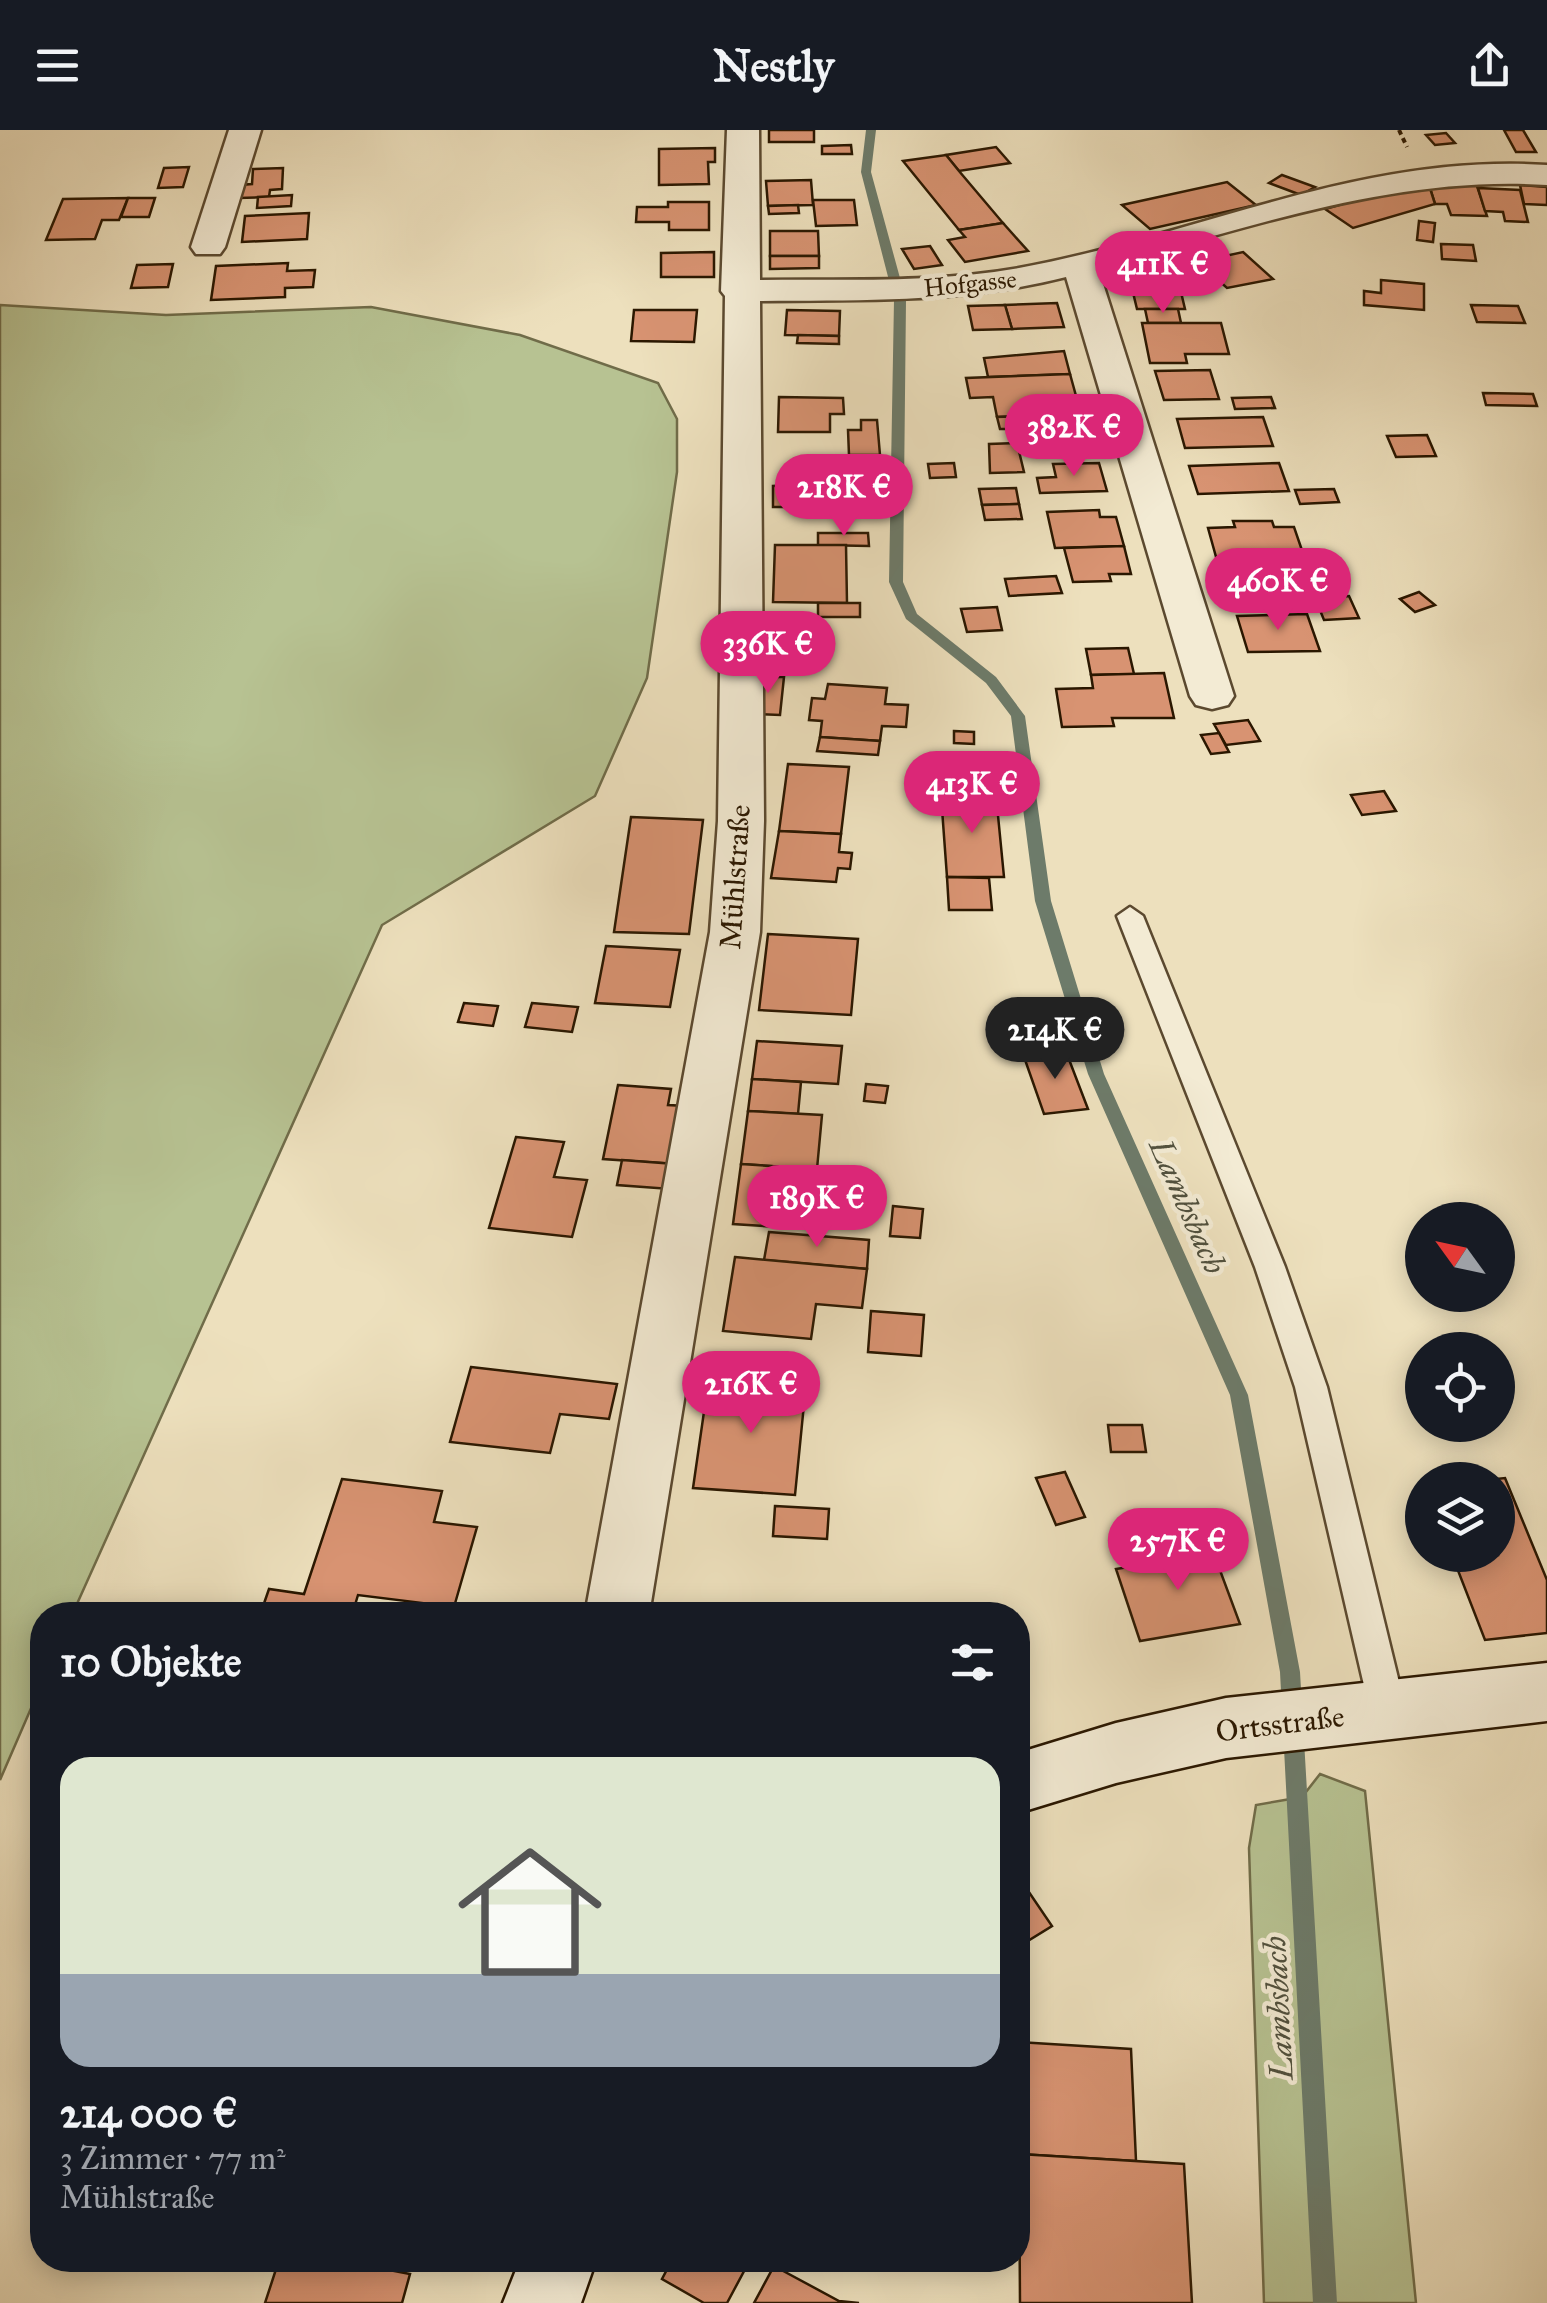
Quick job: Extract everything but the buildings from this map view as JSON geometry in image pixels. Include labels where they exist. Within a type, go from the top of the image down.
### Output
[{"type":"street","points":[[208,247],[246,130]]},
{"type":"street","name":"Mühlstraße","points":[[620,1602],[735,932],[741,821],[739,291],[743,130]]},
{"type":"street","name":"Hofgasse","points":[[739,291],[924,289],[1020,278],[1386,182],[1483,171],[1547,174]]},
{"type":"street","points":[[1079,263],[1212,696]]},
{"type":"street","name":"Ortsstraße","points":[[1030,1780],[1116,1753],[1226,1728],[1547,1692]]},
{"type":"street","points":[[542,2303],[554,2272]]},
{"type":"lane","points":[[1130,916],[1270,1267],[1311,1387],[1360,1714]]},
{"type":"green space","points":[[0,305],[166,315],[371,307],[520,335],[658,383],[677,419],[677,472],[647,678],[595,796],[382,925],[78,1602],[30,1602],[30,1711],[0,1780]]},
{"type":"green space","points":[[1320,1774],[1365,1791],[1416,2303],[1264,2303],[1249,1848],[1256,1805],[1302,1797]]},
{"type":"waterway","name":"Lambsbach","points":[[871,130],[866,172],[900,300],[896,582],[911,616],[991,680],[1018,716],[1043,901],[1096,1074],[1239,1395],[1290,1672],[1325,2303]]}]
